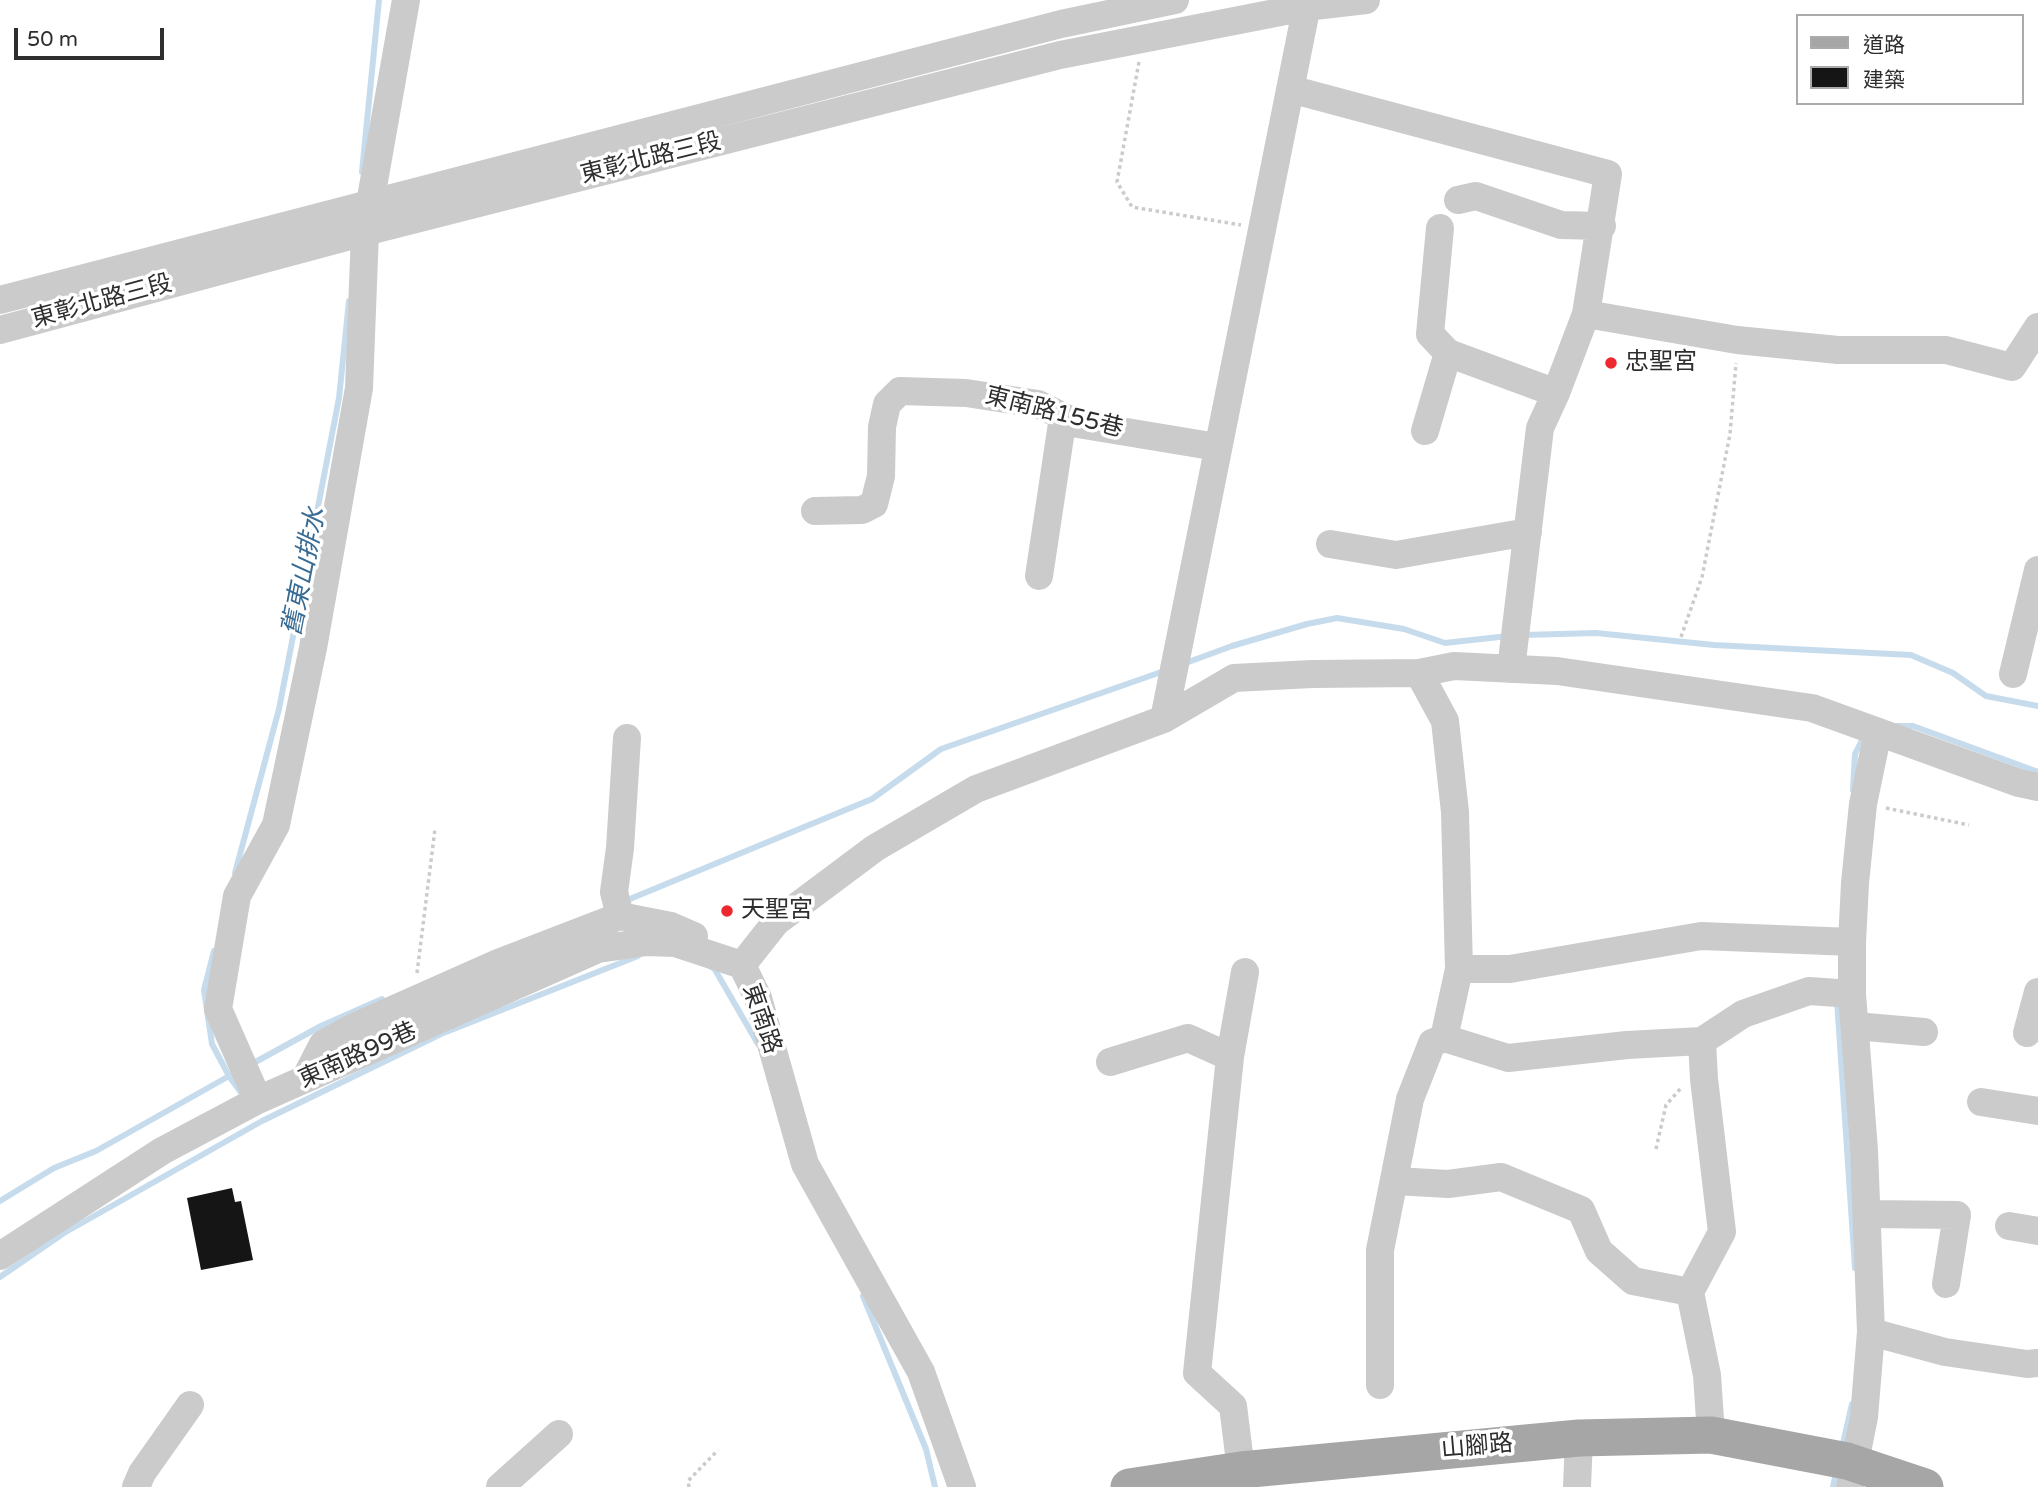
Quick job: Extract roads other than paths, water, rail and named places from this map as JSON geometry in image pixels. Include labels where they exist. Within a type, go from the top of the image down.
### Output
[{"type":"main road","name":"山腳路","points":[[1129,1487],[1240,1478],[1579,1438],[1711,1435],[1925,1487]]},
{"type":"street","points":[[258,1100],[218,1010],[237,896],[276,825],[313,648],[359,388],[365,232],[405,0]]},
{"type":"street","name":"東彰北路三段","points":[[0,300],[1061,23],[1175,0]]},
{"type":"street","name":"東彰北路三段","points":[[0,330],[365,232],[1060,55],[1307,4],[1366,0]]},
{"type":"street","points":[[1164,719],[1307,4]]},
{"type":"street","points":[[1290,89],[1608,174],[1602,226],[1586,314],[1540,428],[1511,669]]},
{"type":"street","points":[[1458,200],[1476,196],[1561,225],[1602,226]]},
{"type":"street","points":[[1440,228],[1430,334],[1448,353],[1556,393]]},
{"type":"street","points":[[1586,314],[1737,340],[1838,350],[1947,350],[2012,367],[2038,327]]},
{"type":"street","points":[[1425,431],[1448,353]]},
{"type":"street","name":"東南路155巷","points":[[816,511],[862,510],[874,504],[881,476],[882,427],[887,404],[900,391],[966,393],[1038,404],[1078,424],[1217,447]]},
{"type":"street","points":[[1039,576],[1063,417]]},
{"type":"street","points":[[1330,544],[1396,555],[1528,532]]},
{"type":"street","points":[[2013,674],[2038,570]]},
{"type":"street","name":"東南路","points":[[962,1487],[921,1372],[805,1164],[758,998],[742,965],[776,922],[875,848],[976,789],[1164,719],[1234,678],[1419,673],[1454,666],[1557,671],[1812,708],[2019,783],[2038,787]]},
{"type":"street","points":[[1419,673],[1445,721],[1455,812],[1459,969],[1444,1038]]},
{"type":"street","points":[[1844,1467],[1864,1417],[1871,1332],[1867,1214],[1852,994],[1855,883],[1870,729]]},
{"type":"street","points":[[620,916],[614,892],[620,848],[626,738]]},
{"type":"street","points":[[305,1079],[323,1044],[499,963],[620,916],[671,926],[689,933],[742,965]]},
{"type":"street","points":[[1459,969],[1510,969],[1701,936],[1852,942]]},
{"type":"street","name":"東南路99巷","points":[[0,1256],[162,1151],[258,1100],[598,949],[647,942],[675,943],[742,965]]},
{"type":"street","points":[[1240,1478],[1233,1406],[1197,1373],[1230,1057],[1245,972]]},
{"type":"street","points":[[1380,1384],[1380,1250],[1410,1099],[1432,1043],[1444,1038],[1508,1058],[1627,1045],[1702,1041],[1743,1014],[1809,991],[1852,994]]},
{"type":"street","points":[[2027,1033],[2038,992]]},
{"type":"street","points":[[1855,1026],[1924,1032]]},
{"type":"street","points":[[1111,1062],[1188,1038],[1230,1057]]},
{"type":"street","points":[[1702,1041],[1721,1232],[1690,1292],[1707,1375],[1711,1435]]},
{"type":"street","points":[[1981,1102],[2038,1111]]},
{"type":"street","points":[[1395,1181],[1448,1184],[1501,1177],[1581,1210],[1599,1251],[1633,1280],[1690,1292]]},
{"type":"street","points":[[1867,1214],[1957,1215],[1946,1284]]},
{"type":"street","points":[[2009,1226],[2038,1231]]},
{"type":"street","points":[[1871,1332],[1945,1352],[2026,1364],[2038,1363]]},
{"type":"street","points":[[136,1487],[142,1473],[190,1405]]},
{"type":"street","points":[[500,1487],[559,1434]]},
{"type":"street","points":[[1577,1487],[1579,1438]]},
{"type":"waterway","name":"舊東山排水","points":[[362,172],[379,0]]},
{"type":"waterway","name":"舊東山排水","points":[[235,873],[279,709],[339,398],[349,301]]},
{"type":"waterway","points":[[1183,664],[1232,646],[1337,618],[1404,629],[1445,643],[1508,636]]},
{"type":"waterway","points":[[1523,635],[1596,633],[1714,645],[1911,655],[1953,673],[1986,696],[2038,706]]},
{"type":"waterway","points":[[625,901],[872,799],[941,749],[1167,670]]},
{"type":"waterway","points":[[1896,726],[1913,726],[2038,772]]},
{"type":"waterway","points":[[1853,790],[1855,754],[1864,736]]},
{"type":"waterway","name":"舊東山排水","points":[[214,951],[204,990],[212,1044],[242,1094]]},
{"type":"waterway","points":[[0,1277],[64,1233],[262,1121],[441,1034],[638,956]]},
{"type":"waterway","points":[[711,967],[758,1044]]},
{"type":"waterway","points":[[250,1065],[321,1026],[382,999]]},
{"type":"waterway","points":[[1837,1000],[1855,1268]]},
{"type":"waterway","points":[[0,1201],[54,1168],[96,1151],[238,1071]]},
{"type":"waterway","points":[[863,1296],[926,1449],[935,1487]]},
{"type":"waterway","points":[[1842,1448],[1852,1404]]},
{"type":"waterway","points":[[1833,1487],[1836,1472]]},
{"type":"place","name":"忠聖宮","points":[[1611,363]]},
{"type":"place","name":"天聖宮","points":[[727,911]]}]
